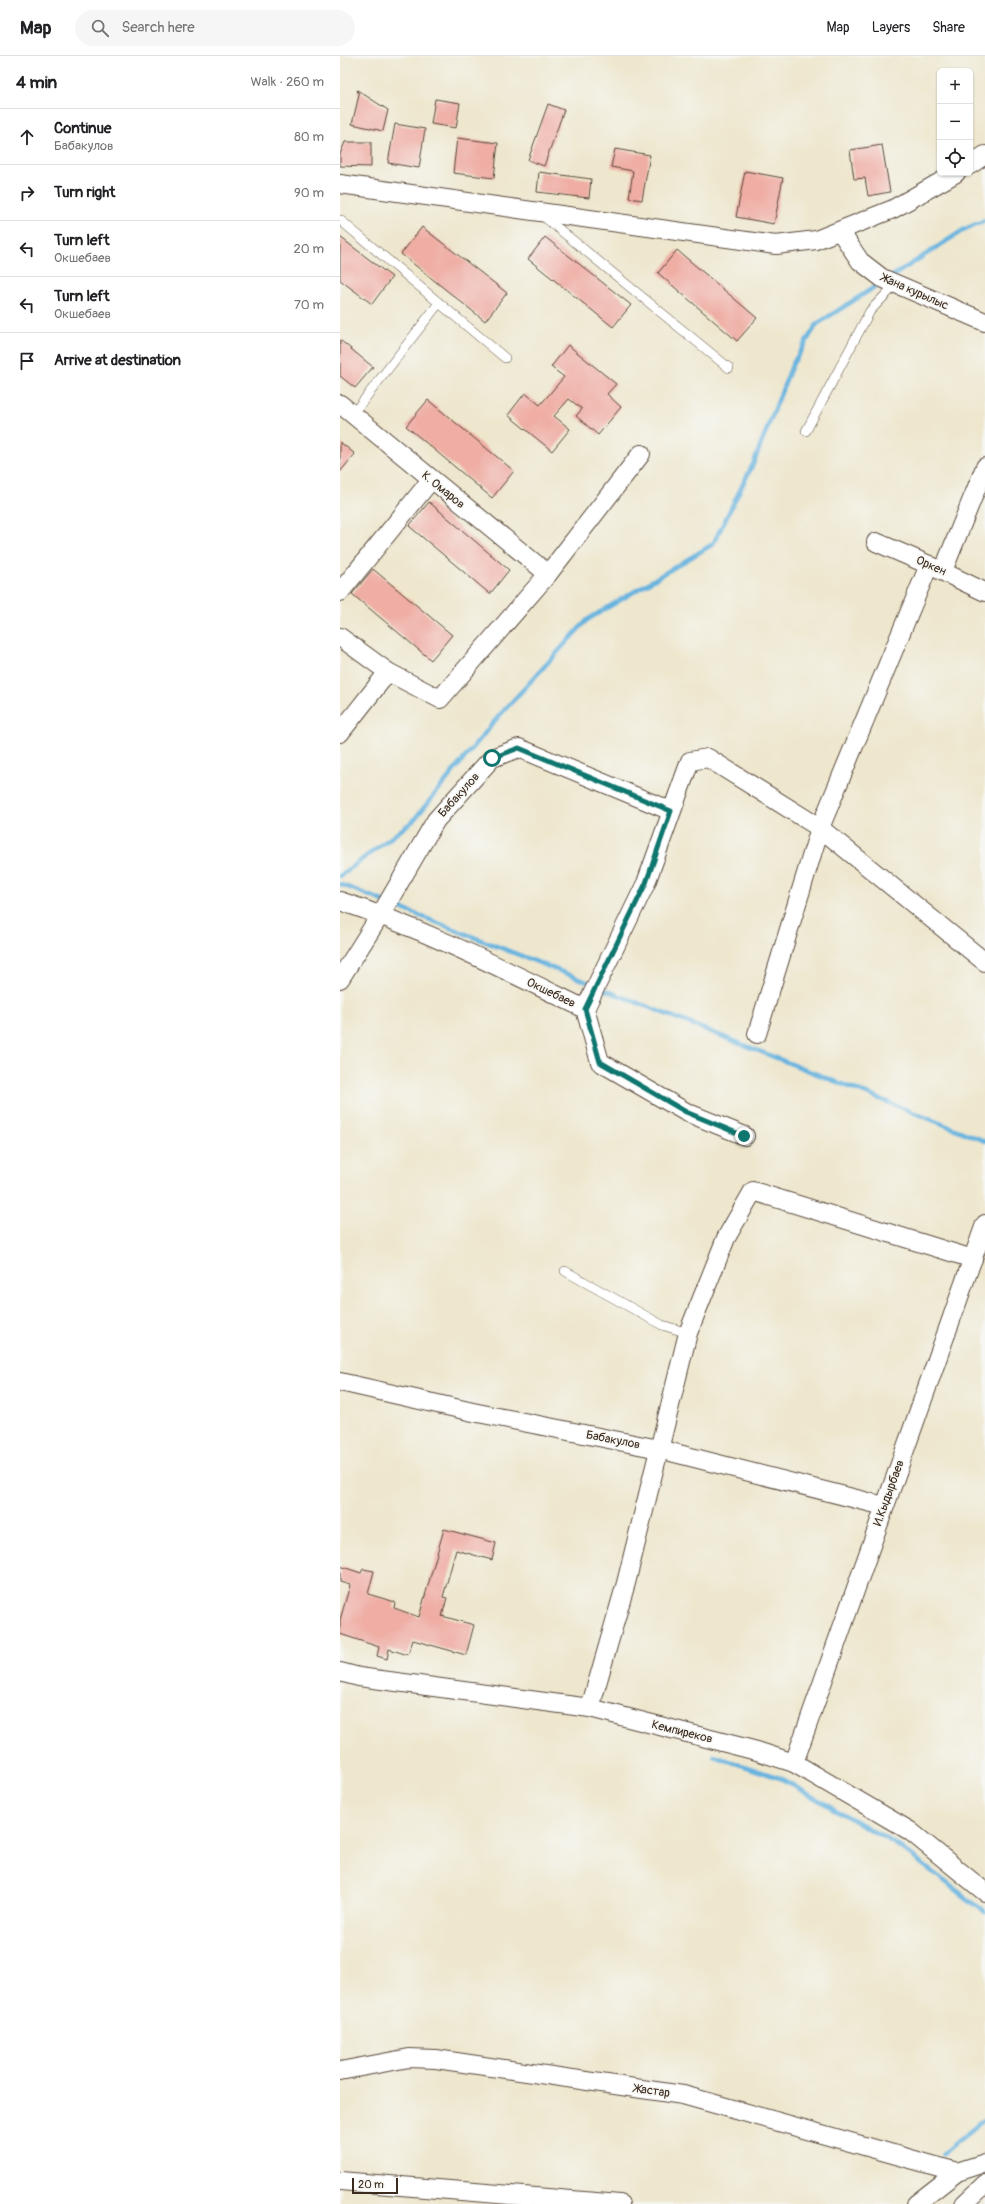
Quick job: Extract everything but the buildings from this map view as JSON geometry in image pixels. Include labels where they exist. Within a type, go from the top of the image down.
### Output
[{"type":"street","points":[[973,163],[985,155]]},
{"type":"street","points":[[340,184],[776,245],[816,240],[840,231],[893,209],[951,176]]},
{"type":"street","name":"Жана курылыс","points":[[840,231],[860,261],[882,278],[985,322]]},
{"type":"street","name":"К. Омаров","points":[[346,409],[431,480],[548,574]]},
{"type":"street","points":[[340,637],[388,672],[440,699],[548,574],[641,454]]},
{"type":"street","points":[[757,1034],[820,828],[936,568],[985,467]]},
{"type":"street","points":[[340,592],[431,480]]},
{"type":"street","name":"Оркен","points":[[876,542],[936,568],[985,592]]},
{"type":"street","points":[[340,733],[388,672]]},
{"type":"street","name":"Бабакулов","points":[[340,979],[381,914],[436,820],[492,758],[519,748],[671,811]]},
{"type":"street","points":[[585,1009],[646,883],[690,761],[708,758],[820,828],[985,962]]},
{"type":"street","name":"Окшебаев","points":[[340,901],[381,914],[447,942],[585,1009],[600,1062],[686,1112],[744,1136]]},
{"type":"street","points":[[590,1708],[626,1583],[688,1333],[726,1238],[753,1191],[973,1259]]},
{"type":"street","name":"И.Кыдырбаев","points":[[794,1764],[985,1224]]},
{"type":"street","name":"Бабакулов","points":[[340,1382],[472,1412],[659,1449],[884,1506]]},
{"type":"street","name":"Кемпиреков","points":[[340,1672],[359,1677],[590,1708],[757,1751],[794,1764],[910,1832],[985,1892]]},
{"type":"street","name":"Жастар","points":[[340,2072],[409,2058],[436,2059],[683,2095],[957,2172]]},
{"type":"street","points":[[916,2204],[957,2172],[985,2163]]},
{"type":"street","points":[[340,2181],[620,2204]]},
{"type":"street","points":[[964,2204],[985,2184]]},
{"type":"lane","points":[[538,212],[729,368]]},
{"type":"lane","points":[[340,220],[505,358]]},
{"type":"lane","points":[[806,430],[870,311],[896,284]]},
{"type":"lane","points":[[346,409],[439,302]]},
{"type":"lane","points":[[565,1271],[662,1325],[688,1333]]},
{"type":"waterway","points":[[891,277],[965,229],[985,220]]},
{"type":"waterway","points":[[340,876],[413,821],[498,717],[587,620],[713,544],[754,462],[792,365],[817,324],[881,283]]},
{"type":"waterway","points":[[340,884],[383,901]]},
{"type":"waterway","points":[[395,906],[590,983]]},
{"type":"waterway","points":[[603,989],[985,1141]]},
{"type":"waterway","points":[[714,1756],[780,1778],[897,1845],[985,1912]]},
{"type":"waterway","points":[[942,2154],[985,2119]]},
{"type":"route","points":[[492,758],[519,748],[671,811],[646,883],[585,1009],[600,1062],[686,1112],[744,1136]]}]
